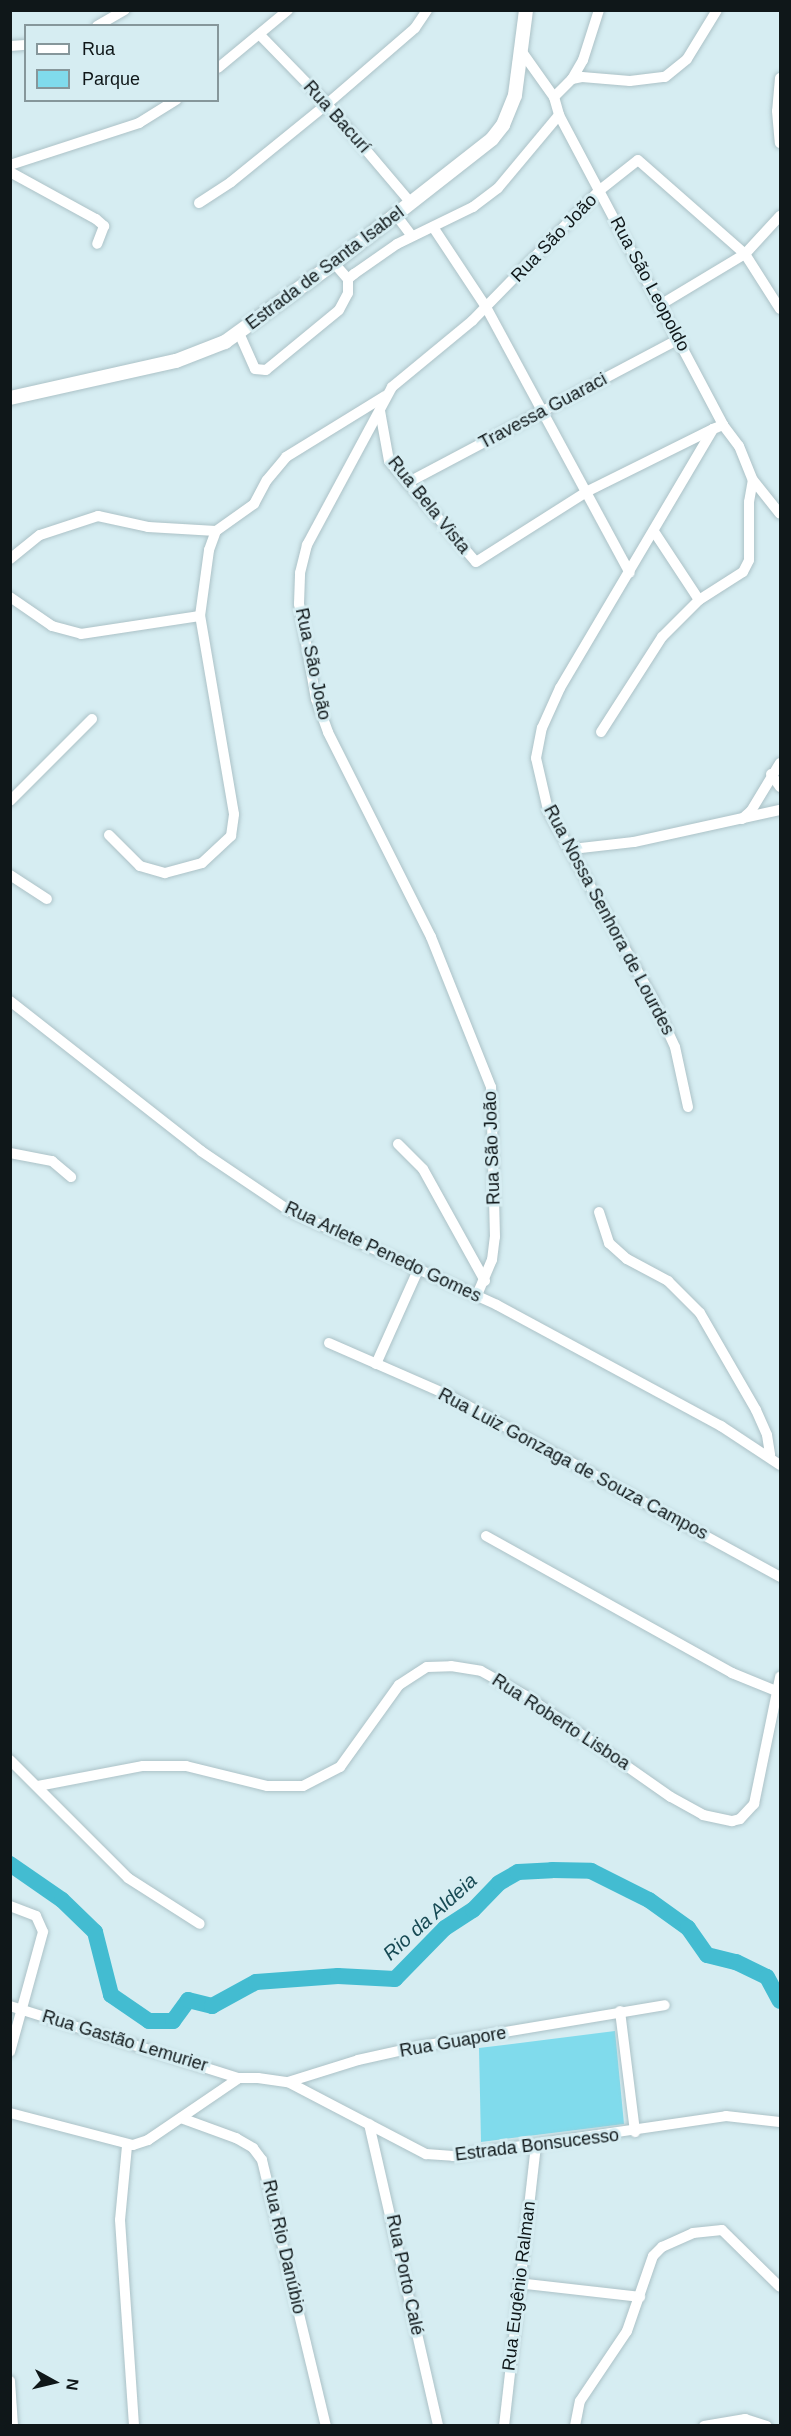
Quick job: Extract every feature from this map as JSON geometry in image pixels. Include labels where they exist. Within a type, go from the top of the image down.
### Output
[{"type":"main road","name":"Estrada de Santa Isabel","points":[[13,399],[176,361],[239,333],[334,263],[492,139],[503,125],[515,95],[526,10]]},
{"type":"street","points":[[100,24],[125,10]]},
{"type":"street","points":[[219,67],[288,10]]},
{"type":"street","points":[[199,203],[231,182],[327,104],[415,28],[427,10]]},
{"type":"street","points":[[554,97],[572,79],[583,60],[599,10]]},
{"type":"street","points":[[572,79],[665,77],[687,59],[717,10]]},
{"type":"street","name":"Rua Bacurí","points":[[260,34],[327,104],[410,202]]},
{"type":"street","name":"Rua São Leopoldo","points":[[522,52],[554,97],[559,115],[679,339],[718,427],[739,446],[753,480],[780,514]]},
{"type":"street","points":[[780,78],[777,111],[780,143]]},
{"type":"street","points":[[10,165],[129,127],[173,102]]},
{"type":"street","points":[[348,279],[412,236],[473,207],[498,188],[559,115]]},
{"type":"street","name":"Rua São João","points":[[477,1296],[485,1281],[495,1237],[491,1087],[484,1062],[431,937],[327,732],[316,699],[299,604],[300,573],[308,545],[380,411],[385,396],[486,308],[600,190],[638,160],[745,254]]},
{"type":"street","points":[[10,172],[96,219],[104,226],[97,244]]},
{"type":"street","points":[[396,215],[412,236]]},
{"type":"street","points":[[660,305],[745,254],[780,216]]},
{"type":"street","points":[[433,227],[486,308],[540,413],[588,491],[630,573]]},
{"type":"street","points":[[745,254],[780,309]]},
{"type":"street","points":[[239,333],[255,369],[266,370],[339,310],[348,293],[348,279],[334,263]]},
{"type":"street","name":"Travessa Guaraci","points":[[407,483],[679,339]]},
{"type":"street","points":[[109,835],[140,866],[165,873],[202,862],[231,836],[234,814],[200,616],[204,568],[216,531],[254,504],[286,457],[385,396]]},
{"type":"street","name":"Rua Bela Vista","points":[[380,411],[385,451],[407,483],[476,562],[588,491]]},
{"type":"street","points":[[588,491],[718,427]]},
{"type":"street","name":"Rua Nossa Senhora de Lourdes","points":[[688,1107],[675,1047],[572,849],[548,810],[536,758],[538,742],[560,688],[718,427]]},
{"type":"street","points":[[601,732],[662,637],[699,600],[729,583],[749,560],[749,502],[753,480]]},
{"type":"street","points":[[10,559],[40,535],[98,516],[148,527],[216,531]]},
{"type":"street","points":[[655,533],[699,600]]},
{"type":"street","points":[[10,597],[52,626],[81,634],[200,616]]},
{"type":"street","points":[[10,801],[92,719]]},
{"type":"street","points":[[740,820],[755,805],[771,774],[780,763]]},
{"type":"street","points":[[771,774],[780,787]]},
{"type":"street","points":[[572,849],[634,842],[780,810]]},
{"type":"street","points":[[10,875],[47,899]]},
{"type":"street","name":"Rua Arlete Penedo Gomes","points":[[10,1001],[201,1151],[290,1211],[477,1296],[770,1455],[780,1465]]},
{"type":"street","points":[[398,1144],[423,1169],[485,1281]]},
{"type":"street","points":[[10,1153],[52,1161],[71,1177]]},
{"type":"street","points":[[598,1212],[609,1243],[627,1259],[668,1281],[699,1313],[756,1410],[767,1435],[770,1455]]},
{"type":"street","points":[[376,1364],[418,1270]]},
{"type":"street","name":"Rua Luiz Gonzaga de Souza Campos","points":[[329,1343],[486,1414],[780,1576]]},
{"type":"street","points":[[486,1536],[732,1673],[776,1691],[780,1677]]},
{"type":"street","name":"Rua Roberto Lisboa","points":[[38,1786],[143,1766],[186,1766],[267,1786],[303,1786],[340,1767],[399,1685],[427,1667],[451,1666],[481,1671],[528,1696],[671,1797],[704,1815],[732,1821],[740,1819],[754,1804],[767,1753],[776,1691]]},
{"type":"street","points":[[10,1760],[128,1878],[200,1924]]},
{"type":"street","points":[[10,1906],[36,1916],[41,1923],[38,1950],[15,2008],[10,2052]]},
{"type":"street","name":"Rua Guapore","points":[[288,2082],[358,2060],[421,2046],[665,2005]]},
{"type":"street","name":"Rua Gastão Lemurier","points":[[15,2008],[239,2078]]},
{"type":"street","points":[[620,2011],[635,2132]]},
{"type":"street","points":[[10,2113],[127,2146],[148,2140],[239,2078]]},
{"type":"street","name":"Estrada Bonsucesso","points":[[239,2078],[288,2082],[419,2150],[441,2156],[536,2147],[726,2116],[780,2122]]},
{"type":"street","name":"Rua Rio Danúbio","points":[[181,2118],[236,2138],[253,2148],[262,2160],[326,2426]]},
{"type":"street","name":"Rua Porto Calé","points":[[369,2124],[438,2426]]},
{"type":"street","points":[[127,2146],[120,2220],[134,2426]]},
{"type":"street","name":"Rua Eugênio Ralman","points":[[504,2426],[518,2283],[536,2147]]},
{"type":"street","points":[[575,2426],[580,2401],[627,2331],[653,2256],[662,2247],[693,2233],[723,2230],[779,2281]]},
{"type":"street","points":[[518,2283],[640,2297]]},
{"type":"street","points":[[10,2381],[13,2426]]},
{"type":"street","points":[[704,2426],[745,2419],[767,2426]]},
{"type":"green space","points":[[615,2031],[624,2124],[481,2142],[479,2048]]},
{"type":"waterway","name":"Rio da Aldeia","points":[[10,1864],[62,1900],[95,1932],[111,1995],[149,2021],[173,2021],[188,2000],[212,2006],[256,1982],[338,1976],[395,1979],[445,1928],[473,1910],[499,1883],[518,1872],[552,1870],[591,1871],[649,1900],[688,1928],[707,1955],[736,1962],[767,1977],[780,2001]]}]
